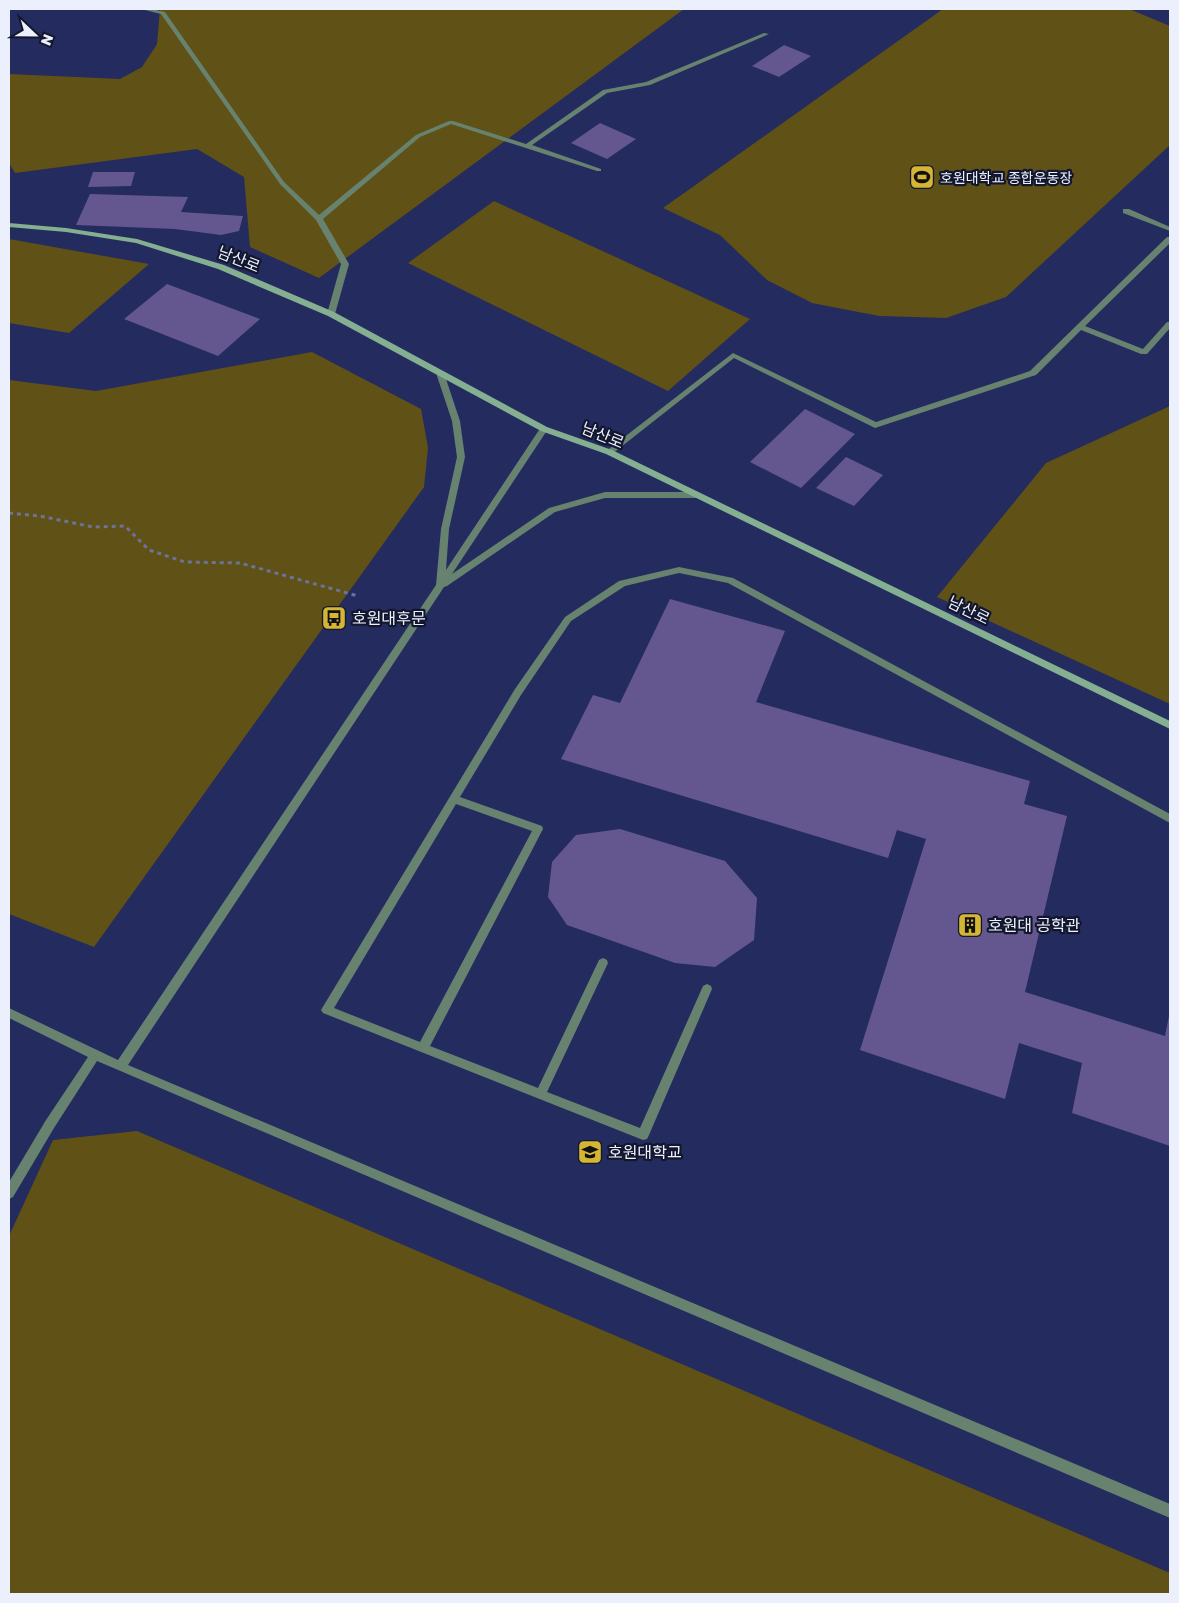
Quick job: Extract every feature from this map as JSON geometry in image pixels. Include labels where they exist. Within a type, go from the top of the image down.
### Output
[{"type":"street","points":[[144,9],[163,13],[282,183],[319,219],[345,264],[331,314]]},
{"type":"street","points":[[528,146],[604,91],[648,84],[766,34]]},
{"type":"street","points":[[319,219],[418,136],[451,122],[598,170]]},
{"type":"street","points":[[1126,211],[1170,229]]},
{"type":"street","name":"남산로","points":[[9,224],[136,240],[221,267],[331,314],[544,428],[609,452],[1170,725]]},
{"type":"street","points":[[609,452],[733,355],[875,425],[1033,373],[1170,239]]},
{"type":"street","points":[[1080,327],[1144,352],[1170,324]]},
{"type":"street","points":[[439,587],[446,529],[461,457],[456,422],[440,373]]},
{"type":"street","points":[[120,1067],[544,428]]},
{"type":"street","points":[[439,587],[552,510],[605,495],[697,495]]},
{"type":"street","points":[[708,989],[642,1135],[327,1010],[518,692],[568,619],[622,583],[679,570],[730,580],[1170,819]]},
{"type":"street","points":[[423,1048],[538,828],[454,799]]},
{"type":"street","points":[[540,1095],[602,963]]},
{"type":"street","points":[[9,1013],[120,1067],[1170,1511]]},
{"type":"street","points":[[9,1193],[50,1124],[95,1055]]},
{"type":"path","points":[[9,513],[40,516],[93,527],[125,526],[149,550],[185,562],[240,563],[358,596]]},
{"type":"shaded area","points":[[160,9],[684,9],[319,278],[250,247],[244,177],[197,149],[15,173],[9,163],[9,74],[120,79],[142,67],[157,44]]},
{"type":"shaded area","name":"호원대학교 종합운동장","points":[[943,9],[1129,9],[1170,26],[1170,145],[1006,297],[946,318],[879,316],[812,303],[767,280],[720,235],[663,208]]},
{"type":"shaded area","points":[[494,201],[750,319],[668,391],[408,263]]},
{"type":"shaded area","points":[[9,239],[149,264],[69,333],[9,323]]},
{"type":"shaded area","points":[[312,352],[421,409],[428,448],[424,487],[94,947],[9,914],[9,380],[96,391]]},
{"type":"shaded area","points":[[1170,406],[1170,704],[937,597],[1046,463]]},
{"type":"shaded area","points":[[137,1131],[1170,1573],[1170,1594],[9,1594],[9,1236],[53,1140]]},
{"type":"building","points":[[784,45],[811,56],[779,77],[752,66]]},
{"type":"building","points":[[600,123],[636,139],[607,159],[571,143]]},
{"type":"building","points":[[93,172],[135,172],[131,186],[88,187]]},
{"type":"building","points":[[90,194],[188,197],[181,212],[243,216],[239,231],[221,235],[175,229],[76,225]]},
{"type":"building","points":[[167,284],[260,319],[218,356],[124,319]]},
{"type":"building","points":[[805,409],[855,434],[801,488],[750,462]]},
{"type":"building","points":[[846,457],[883,475],[854,506],[816,488]]},
{"type":"building","name":"호원대 공학관","points":[[670,599],[785,631],[756,702],[1030,781],[1024,804],[1067,816],[1025,992],[1165,1036],[1170,1011],[1170,1146],[1072,1113],[1082,1063],[1019,1043],[1005,1099],[860,1050],[926,839],[897,830],[888,858],[561,759],[593,695],[620,703]]},
{"type":"building","points":[[620,829],[725,861],[757,898],[754,940],[715,967],[675,963],[567,925],[548,897],[552,862],[576,835]]},
{"type":"place","name":"호원대학교 종합운동장","points":[[922,177]]},
{"type":"place","name":"호원대후문","points":[[334,618]]},
{"type":"place","name":"호원대 공학관","points":[[970,925]]},
{"type":"place","name":"호원대학교","points":[[590,1152]]}]
